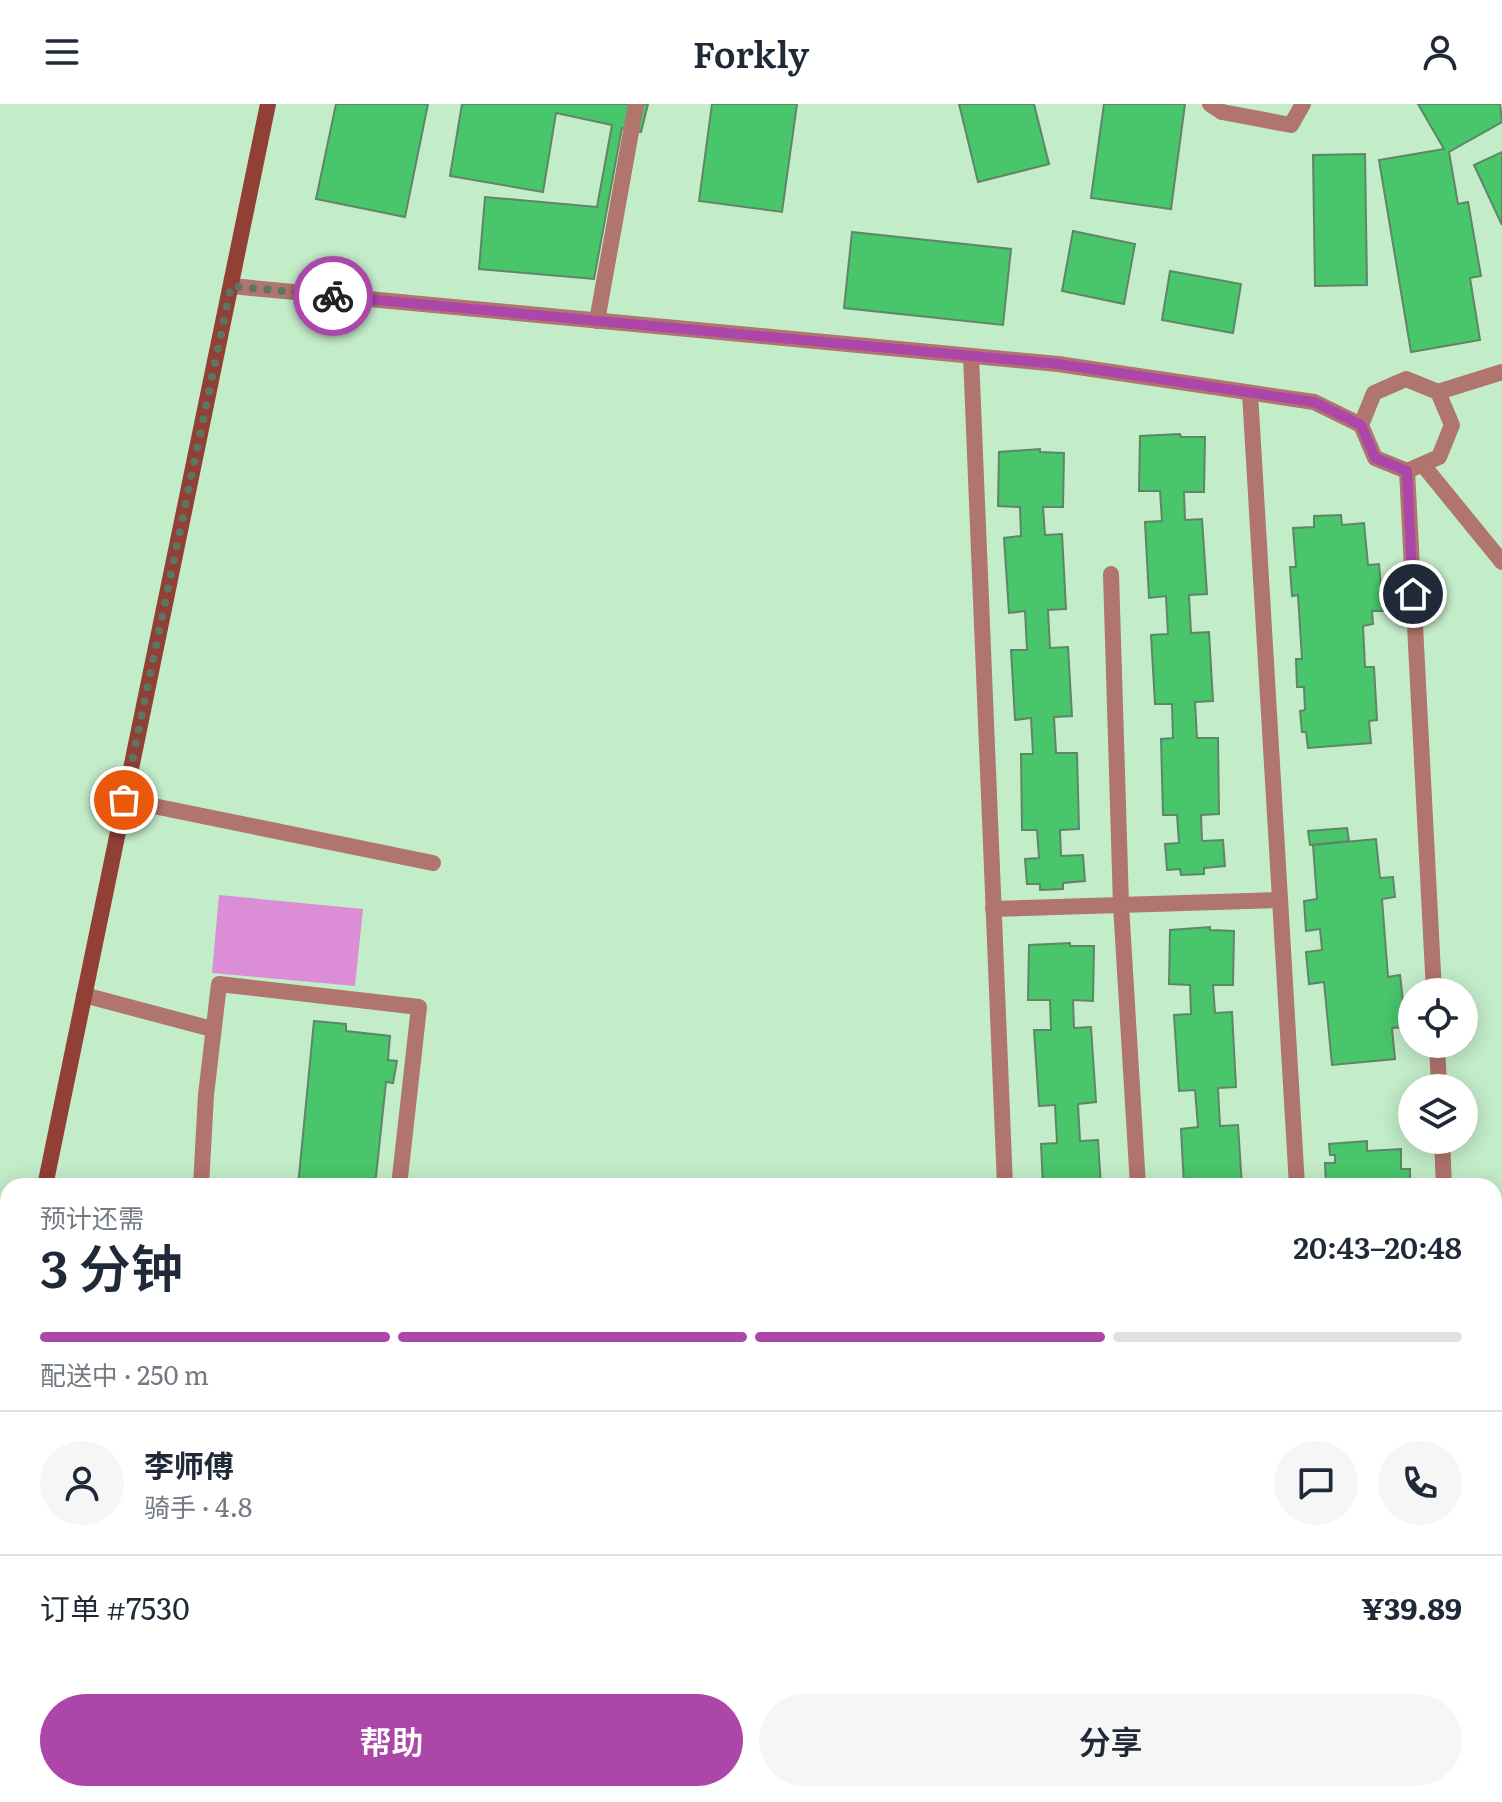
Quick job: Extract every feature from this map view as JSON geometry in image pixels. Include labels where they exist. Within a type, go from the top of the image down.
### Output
[{"type":"main road","points":[[47,1178],[268,104]]},
{"type":"street","points":[[597,321],[636,104]]},
{"type":"street","points":[[1210,104],[1222,112],[1291,125],[1303,104]]},
{"type":"street","points":[[231,286],[1058,364],[1314,402],[1361,425],[1375,458],[1407,471],[1439,457],[1452,425],[1438,392]]},
{"type":"street","points":[[971,356],[1005,1178]]},
{"type":"street","points":[[1361,425],[1374,393],[1406,379],[1438,392],[1502,372]]},
{"type":"street","points":[[1250,393],[1297,1178]]},
{"type":"street","points":[[1423,465],[1502,562]]},
{"type":"street","points":[[1407,471],[1433,978]]},
{"type":"street","points":[[1111,574],[1121,905],[1138,1178]]},
{"type":"street","points":[[124,800],[433,863]]},
{"type":"street","points":[[993,909],[1280,900]]},
{"type":"street","points":[[202,1178],[212,1029],[219,984],[419,1007],[400,1178]]},
{"type":"street","points":[[84,995],[212,1029]]},
{"type":"street","points":[[1443,1154],[1444,1178]]},
{"type":"shaded area","points":[[219,895],[363,909],[355,986],[212,973]]},
{"type":"building","points":[[336,104],[428,104],[405,217],[316,199]]},
{"type":"building","points":[[462,104],[648,104],[641,132],[622,128],[594,279],[479,269],[485,197],[597,207],[612,125],[556,113],[543,192],[450,176]]},
{"type":"building","points":[[712,104],[797,104],[782,212],[699,201]]},
{"type":"building","points":[[959,104],[1034,104],[1049,164],[978,182]]},
{"type":"building","points":[[1104,104],[1185,104],[1171,209],[1091,198]]},
{"type":"building","points":[[1418,104],[1500,104],[1502,122],[1449,152],[1458,204],[1468,202],[1481,276],[1470,278],[1480,340],[1411,352],[1379,160],[1444,149]]},
{"type":"building","points":[[1502,152],[1502,225],[1474,165]]},
{"type":"building","points":[[1365,154],[1367,285],[1315,286],[1313,155]]},
{"type":"building","points":[[1073,231],[1135,244],[1124,304],[1062,291]]},
{"type":"building","points":[[852,232],[1011,249],[1003,325],[844,308]]},
{"type":"building","points":[[1170,271],[1241,284],[1233,333],[1162,320]]},
{"type":"building","points":[[1180,434],[1181,437],[1205,437],[1204,492],[1184,492],[1185,520],[1202,519],[1207,594],[1189,595],[1191,633],[1209,632],[1213,701],[1195,702],[1197,738],[1218,738],[1219,814],[1201,815],[1202,841],[1223,840],[1225,866],[1204,868],[1204,874],[1181,875],[1180,869],[1167,870],[1165,844],[1179,843],[1177,815],[1163,815],[1161,739],[1173,738],[1172,704],[1155,704],[1151,635],[1168,634],[1166,596],[1149,598],[1145,522],[1162,521],[1160,491],[1139,491],[1140,436]]},
{"type":"building","points":[[1040,449],[1040,452],[1064,453],[1063,507],[1043,507],[1045,535],[1062,534],[1066,609],[1048,610],[1050,648],[1068,647],[1072,716],[1054,717],[1056,753],[1077,753],[1079,829],[1060,830],[1061,856],[1083,855],[1085,881],[1063,883],[1063,889],[1040,890],[1040,884],[1027,884],[1025,859],[1039,858],[1037,830],[1022,830],[1021,754],[1033,754],[1031,718],[1015,720],[1011,650],[1027,650],[1025,611],[1009,613],[1004,538],[1021,536],[1020,507],[998,506],[999,452]]},
{"type":"building","points":[[1341,515],[1342,525],[1364,523],[1368,565],[1379,564],[1383,611],[1372,611],[1373,624],[1363,626],[1365,667],[1374,667],[1377,720],[1369,721],[1371,743],[1308,748],[1306,732],[1302,732],[1300,711],[1305,710],[1304,687],[1297,687],[1296,659],[1302,659],[1298,595],[1292,596],[1290,567],[1296,567],[1293,528],[1314,527],[1314,516]]},
{"type":"building","points":[[1347,828],[1349,841],[1310,845],[1308,831]]},
{"type":"building","points":[[1376,839],[1380,878],[1393,877],[1395,897],[1382,899],[1388,977],[1400,975],[1400,978],[1398,1028],[1392,1028],[1395,1059],[1332,1065],[1324,982],[1309,984],[1306,952],[1322,950],[1320,929],[1306,931],[1304,901],[1317,899],[1313,845]]},
{"type":"building","points":[[1210,927],[1210,930],[1234,931],[1233,985],[1213,985],[1215,1013],[1232,1012],[1236,1087],[1218,1088],[1220,1126],[1238,1125],[1241,1178],[1184,1178],[1181,1129],[1198,1127],[1195,1090],[1179,1091],[1174,1015],[1191,1014],[1190,985],[1169,984],[1170,930]]},
{"type":"building","points":[[1070,943],[1070,946],[1094,946],[1093,1001],[1073,1000],[1074,1028],[1091,1027],[1096,1102],[1078,1104],[1080,1141],[1098,1140],[1100,1178],[1043,1178],[1041,1144],[1057,1143],[1055,1105],[1039,1106],[1034,1030],[1051,1030],[1050,1000],[1028,1000],[1029,945]]},
{"type":"building","points":[[314,1021],[346,1024],[346,1031],[390,1036],[388,1060],[397,1061],[393,1083],[386,1082],[376,1178],[299,1178]]},
{"type":"building","points":[[1367,1141],[1367,1151],[1398,1149],[1401,1169],[1410,1169],[1410,1178],[1326,1178],[1325,1163],[1335,1163],[1335,1155],[1330,1155],[1329,1144]]},
{"type":"way so far","points":[[124,800],[231,286],[333,296]]},
{"type":"route","points":[[333,296],[1058,364],[1314,402],[1361,425],[1375,458],[1407,471],[1413,594]]}]
